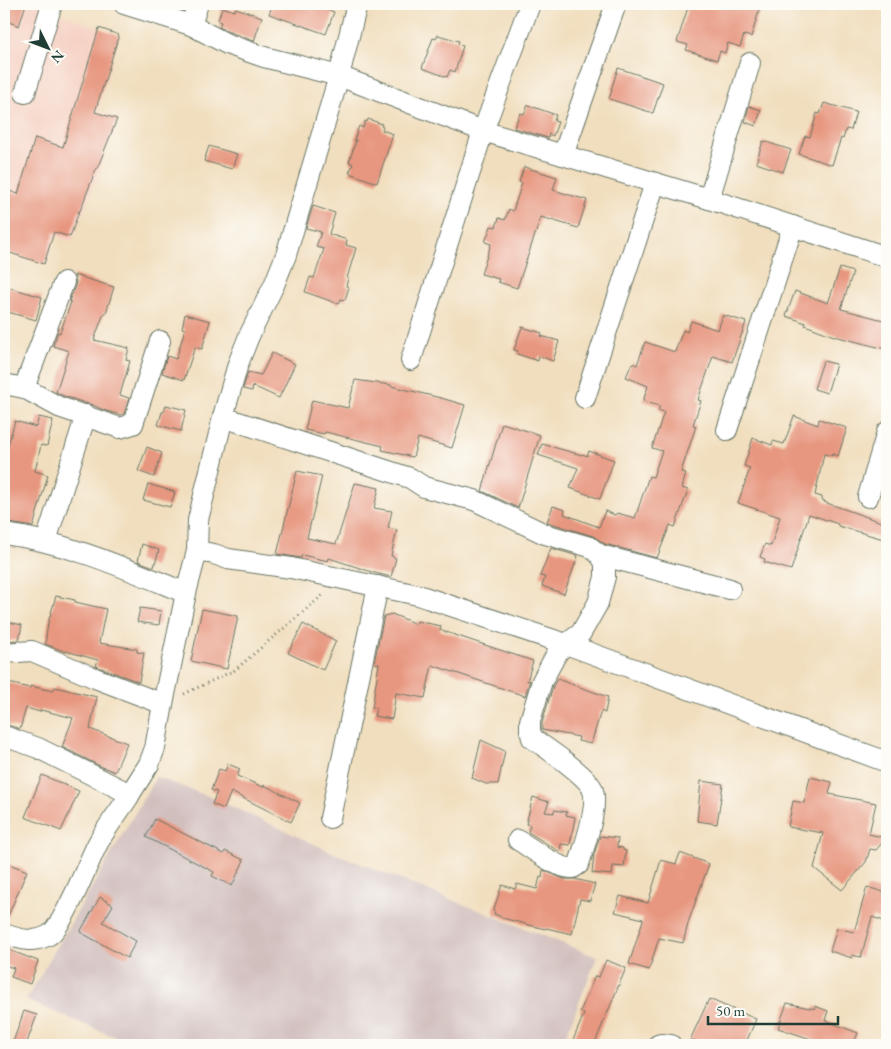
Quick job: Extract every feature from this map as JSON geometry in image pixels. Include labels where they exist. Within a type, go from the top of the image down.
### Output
[{"type":"street","points":[[25,93],[52,4]]},
{"type":"street","points":[[124,4],[191,25],[227,44],[264,57],[339,76],[483,131],[709,199],[887,257]]},
{"type":"street","points":[[191,25],[198,4]]},
{"type":"street","points":[[4,934],[24,940],[40,939],[51,934],[61,920],[98,842],[149,764],[155,748],[186,593],[197,551],[198,520],[223,416],[238,364],[286,255],[339,76],[357,4]]},
{"type":"street","points":[[411,360],[483,131],[530,4]]},
{"type":"street","points":[[563,155],[616,4]]},
{"type":"street","points":[[709,199],[750,63]]},
{"type":"street","points":[[585,398],[655,183]]},
{"type":"street","points":[[727,430],[793,226]]},
{"type":"street","points":[[24,388],[64,282]]},
{"type":"street","points":[[4,384],[24,388],[59,407],[120,428],[133,424],[160,341]]},
{"type":"street","points":[[46,541],[86,415]]},
{"type":"street","points":[[223,416],[410,478],[424,487],[474,500],[545,534],[590,547],[600,555],[605,563],[605,577],[598,603],[581,633],[557,653],[542,681],[530,721],[532,738],[584,778],[592,789],[594,800],[593,814],[578,864],[573,868],[565,868],[518,840]]},
{"type":"street","points":[[868,496],[887,432]]},
{"type":"street","points":[[4,534],[46,541],[114,564],[186,593]]},
{"type":"street","points":[[197,551],[228,559],[291,568],[418,595],[566,644],[887,762]]},
{"type":"street","points":[[600,555],[730,590]]},
{"type":"street","points":[[330,818],[378,586]]},
{"type":"street","points":[[4,653],[32,651],[163,704]]},
{"type":"street","points":[[4,736],[38,748],[130,794]]},
{"type":"street","points":[[658,1045],[671,1045]]},
{"type":"path","points":[[163,704],[234,670],[342,579]]},
{"type":"shaded area","points":[[4,4],[34,4],[119,35],[97,112],[119,118],[72,242],[55,236],[47,263],[4,246]]},
{"type":"shaded area","points":[[156,777],[213,798],[336,854],[597,957],[562,1045],[134,1045],[26,1000]]},
{"type":"building","points":[[4,4],[26,4],[19,26],[4,20]]},
{"type":"building","points":[[273,4],[311,4],[334,12],[326,34],[269,14]]},
{"type":"building","points":[[689,4],[746,4],[760,8],[751,37],[744,35],[740,47],[728,43],[725,53],[720,51],[717,60],[686,50],[688,45],[677,42]]},
{"type":"building","points":[[222,7],[234,11],[236,8],[262,17],[254,41],[219,27],[221,22],[218,21]]},
{"type":"building","points":[[99,28],[119,35],[95,112],[117,119],[70,237],[54,232],[44,264],[4,251],[4,189],[18,194],[35,138],[63,147]]},
{"type":"building","points":[[438,35],[459,41],[458,44],[463,46],[455,72],[450,70],[447,77],[422,68],[433,38],[436,39]]},
{"type":"building","points":[[618,68],[663,83],[653,113],[609,99]]},
{"type":"building","points":[[824,103],[856,112],[851,130],[846,129],[843,139],[841,138],[832,165],[799,154],[805,136],[810,137],[817,113],[820,114]]},
{"type":"building","points":[[528,105],[556,115],[554,121],[558,122],[553,136],[549,134],[548,138],[514,128],[520,113],[524,114]]},
{"type":"building","points":[[749,106],[761,110],[756,126],[745,122]]},
{"type":"building","points":[[368,119],[382,124],[382,130],[393,134],[377,183],[349,173],[353,164],[349,162],[356,140],[354,140],[359,126],[363,128],[365,121],[367,122]]},
{"type":"building","points":[[763,141],[791,150],[783,172],[756,163]]},
{"type":"building","points":[[209,146],[237,154],[232,169],[204,161]]},
{"type":"building","points":[[524,167],[557,177],[553,190],[587,200],[578,228],[541,217],[517,288],[498,282],[499,279],[481,274],[491,244],[485,242],[491,226],[496,227],[499,218],[505,220],[509,209],[513,211],[522,183],[519,182]]},
{"type":"building","points":[[313,206],[335,213],[329,234],[347,240],[346,245],[356,248],[347,278],[346,286],[349,287],[345,300],[341,299],[339,304],[305,292],[310,277],[314,278],[324,249],[316,247],[321,232],[306,228]]},
{"type":"building","points":[[840,268],[853,272],[841,309],[887,321],[885,349],[834,336],[786,316],[795,291],[828,303]]},
{"type":"building","points":[[74,275],[114,287],[106,313],[104,313],[94,340],[129,348],[126,360],[130,361],[120,395],[129,398],[124,414],[106,411],[56,392],[69,351],[53,346],[58,332],[60,333],[71,302],[69,301],[76,281]]},
{"type":"building","points":[[4,286],[42,297],[36,320],[4,311]]},
{"type":"building","points":[[185,314],[210,321],[202,349],[195,347],[184,380],[162,373],[167,356],[176,359],[185,329],[182,328]]},
{"type":"building","points":[[723,315],[746,322],[732,362],[713,356],[698,400],[701,401],[693,425],[696,426],[681,472],[686,473],[682,488],[688,490],[675,527],[670,525],[657,558],[605,544],[593,536],[547,522],[553,506],[565,510],[564,514],[599,527],[605,511],[615,515],[617,513],[635,518],[649,476],[653,477],[662,451],[652,448],[664,412],[658,410],[660,406],[643,401],[648,386],[626,377],[632,363],[637,365],[645,342],[675,352],[683,330],[687,332],[691,321],[718,330]]},
{"type":"building","points":[[522,327],[542,333],[541,336],[559,341],[553,361],[539,356],[538,361],[517,354],[518,351],[514,350]]},
{"type":"building","points":[[272,353],[295,364],[279,398],[253,386],[252,391],[243,389],[248,372],[261,375]]},
{"type":"building","points":[[823,361],[836,364],[827,393],[814,389]]},
{"type":"building","points":[[355,380],[391,385],[465,405],[452,448],[418,438],[413,457],[382,450],[383,446],[325,432],[324,434],[305,430],[312,400],[348,408]]},
{"type":"building","points":[[166,405],[186,410],[181,431],[158,425]]},
{"type":"building","points":[[794,416],[818,425],[819,419],[847,428],[838,456],[824,454],[815,495],[822,497],[824,502],[887,524],[887,540],[838,526],[838,524],[809,514],[791,570],[764,562],[765,559],[760,557],[765,544],[771,546],[780,517],[738,503],[750,468],[744,466],[753,438],[772,445],[773,441],[784,444]]},
{"type":"building","points":[[39,417],[53,420],[47,446],[41,445],[35,471],[48,475],[33,527],[4,522],[4,469],[6,452],[15,421],[36,427]]},
{"type":"building","points":[[502,423],[540,435],[518,508],[482,491]]},
{"type":"building","points":[[542,444],[587,456],[589,451],[614,460],[600,499],[570,488],[578,468],[538,455]]},
{"type":"building","points":[[147,447],[162,453],[154,477],[138,471]]},
{"type":"building","points":[[297,471],[322,476],[307,538],[336,544],[355,483],[379,488],[374,508],[392,511],[388,528],[397,530],[391,556],[396,558],[391,577],[329,558],[328,561],[302,555],[301,558],[277,554]]},
{"type":"building","points":[[148,484],[175,492],[170,507],[143,500]]},
{"type":"building","points":[[142,544],[159,550],[154,567],[138,561]]},
{"type":"building","points":[[551,548],[578,556],[564,594],[542,586],[545,577],[540,576]]},
{"type":"building","points":[[56,596],[106,609],[99,643],[137,649],[137,652],[144,653],[139,682],[96,666],[98,660],[66,652],[45,644],[48,623]]},
{"type":"building","points":[[140,608],[161,611],[159,625],[137,622]]},
{"type":"building","points":[[202,609],[238,616],[227,669],[191,661]]},
{"type":"building","points":[[392,614],[416,624],[417,621],[441,626],[440,630],[533,661],[525,696],[432,665],[425,698],[396,693],[392,719],[374,716],[376,708],[372,708],[379,664],[374,663],[384,616]]},
{"type":"building","points":[[9,622],[22,625],[19,640],[5,641]]},
{"type":"building","points":[[303,624],[336,641],[323,670],[288,653]]},
{"type":"building","points":[[557,679],[608,697],[605,713],[601,711],[591,744],[578,741],[579,737],[542,730],[542,723],[553,686]]},
{"type":"building","points":[[4,682],[53,691],[55,687],[97,697],[90,729],[127,743],[115,772],[62,747],[73,718],[26,708],[20,729],[4,724]]},
{"type":"building","points":[[481,740],[505,751],[498,784],[486,784],[472,778]]},
{"type":"building","points":[[228,764],[240,769],[237,776],[263,787],[264,785],[300,803],[291,822],[231,792],[224,809],[212,804],[217,792],[211,790],[219,769],[225,771]]},
{"type":"building","points":[[42,775],[79,791],[61,831],[25,817]]},
{"type":"building","points":[[810,777],[832,782],[829,794],[876,803],[869,834],[886,838],[876,850],[870,849],[866,862],[842,890],[814,868],[823,833],[788,827],[793,801],[804,803]]},
{"type":"building","points":[[701,781],[723,784],[717,824],[697,821]]},
{"type":"building","points":[[533,797],[549,802],[545,812],[554,813],[554,810],[567,812],[566,815],[575,817],[570,845],[561,844],[560,852],[528,832],[530,825],[526,824]]},
{"type":"building","points":[[155,819],[224,854],[225,851],[244,860],[232,886],[212,876],[214,872],[146,837]]},
{"type":"building","points":[[600,836],[618,838],[617,847],[623,848],[626,851],[624,867],[613,866],[612,875],[592,873],[594,854]]},
{"type":"building","points":[[680,853],[709,864],[683,943],[659,938],[649,970],[629,964],[643,919],[615,912],[620,896],[648,903],[661,860],[676,864]]},
{"type":"building","points":[[4,862],[27,871],[5,923],[4,922]]},
{"type":"building","points":[[543,870],[564,879],[575,879],[595,884],[590,901],[580,899],[572,934],[506,919],[494,914],[495,912],[493,911],[502,885],[515,889],[517,884],[537,889]]},
{"type":"building","points":[[867,887],[887,893],[887,922],[872,917],[861,957],[852,955],[852,958],[830,951],[837,928],[854,932]]},
{"type":"building","points":[[100,897],[113,905],[103,922],[136,941],[127,958],[80,932]]},
{"type":"building","points":[[4,948],[38,961],[30,984],[11,977],[14,968],[4,965]]},
{"type":"building","points":[[606,960],[626,968],[594,1045],[571,1045],[584,1014],[580,1012],[595,976],[599,977]]},
{"type":"building","points":[[709,999],[756,1019],[745,1045],[694,1045],[696,1041],[690,1040]]},
{"type":"building","points":[[787,1003],[814,1009],[815,1006],[828,1011],[825,1020],[858,1033],[853,1045],[829,1045],[778,1028]]},
{"type":"building","points":[[24,1011],[37,1015],[26,1045],[12,1045]]}]
